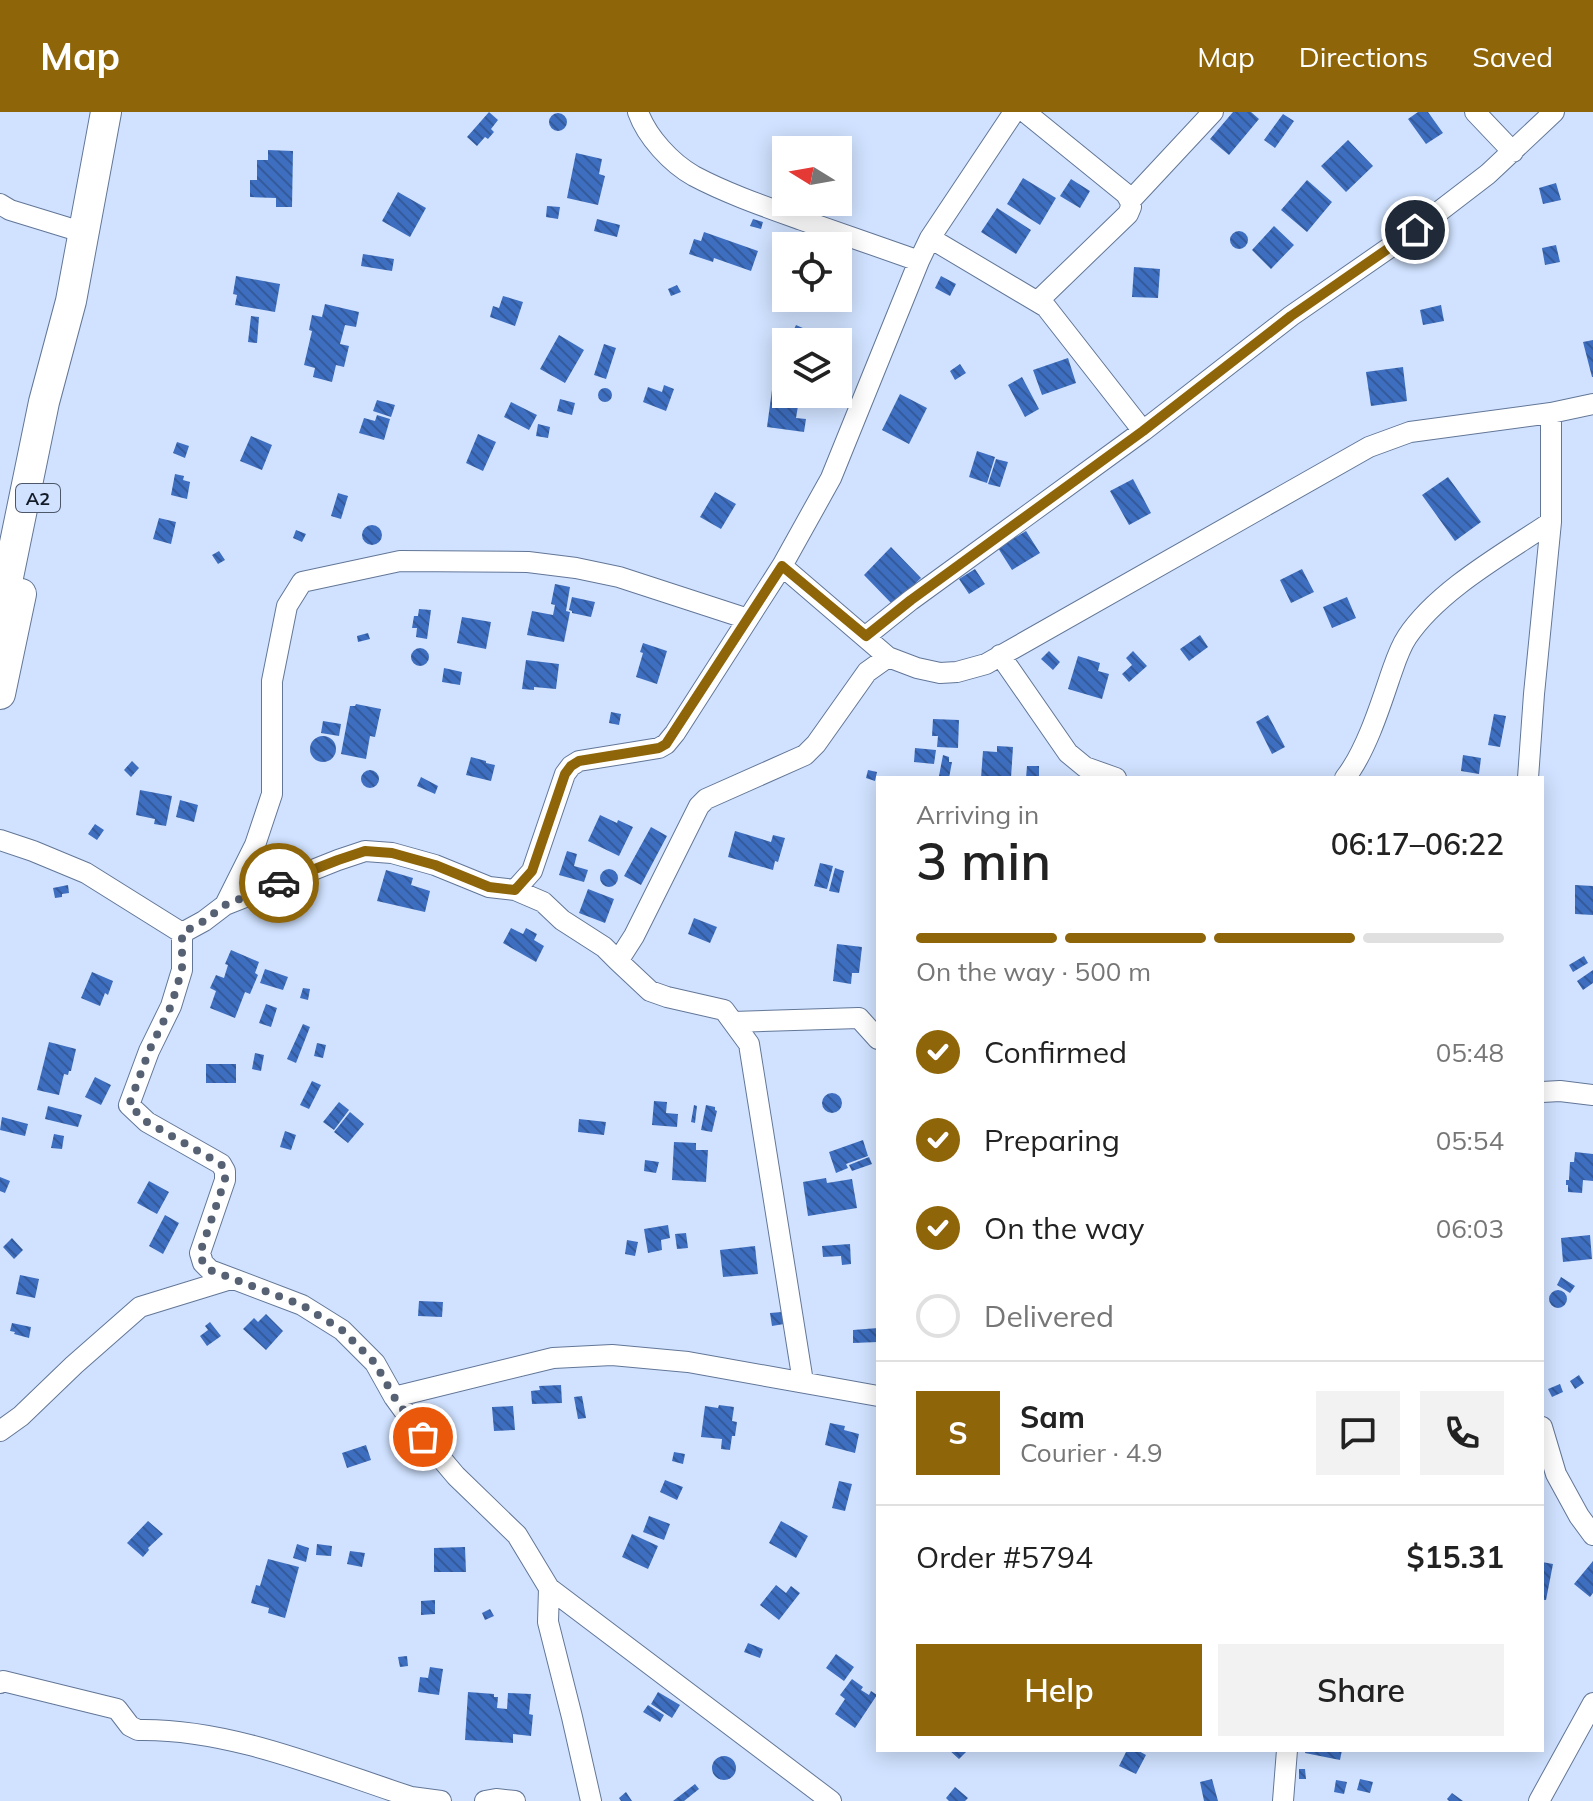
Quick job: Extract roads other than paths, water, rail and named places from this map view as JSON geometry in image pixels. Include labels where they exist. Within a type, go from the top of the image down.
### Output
[{"type":"highway","name":"A2","points":[[2,602],[44,402],[71,301],[106,112]]},
{"type":"highway","name":"A2","points":[[1,682],[20,603],[33,522],[59,402],[71,301]]},
{"type":"street","points":[[638,112],[651,137],[693,175],[758,204],[919,261]]},
{"type":"street","points":[[515,890],[532,871],[565,774],[571,766],[579,761],[659,748],[666,744],[782,566],[831,478],[930,238],[1014,112]]},
{"type":"street","points":[[1025,112],[1126,194],[1131,207],[1128,214],[1038,301]]},
{"type":"street","points":[[1130,201],[1213,112]]},
{"type":"street","points":[[1475,112],[1513,152]]},
{"type":"street","points":[[866,636],[1143,431],[1291,316],[1476,184],[1554,112]]},
{"type":"street","points":[[0,204],[10,210],[85,233]]},
{"type":"street","points":[[930,238],[1052,312],[1143,431]]},
{"type":"street","points":[[782,566],[888,657],[917,668],[940,673],[957,672],[986,664],[1369,447],[1410,432],[1551,413],[1593,404]]},
{"type":"street","points":[[1528,776],[1551,522],[1551,413]]},
{"type":"street","points":[[1346,776],[1374,722],[1398,655],[1416,625],[1466,580],[1551,522]]},
{"type":"street","points":[[225,905],[255,845],[272,794],[272,681],[287,606],[302,582],[400,561],[528,562],[619,577],[748,619]]},
{"type":"street","points":[[1000,655],[1068,753],[1085,767],[1110,776]]},
{"type":"street","points":[[618,961],[634,936],[699,806],[706,799],[805,755],[867,672],[888,657]]},
{"type":"street","points":[[0,840],[86,873],[182,933]]},
{"type":"street","points":[[182,933],[225,905],[338,860],[365,851],[392,853],[435,865],[489,887],[515,890],[543,902],[562,920],[604,947],[650,991],[724,1010],[749,1044],[803,1382]]},
{"type":"street","points":[[182,933],[182,970],[171,1006],[149,1051],[129,1105],[147,1122],[221,1164],[225,1171],[225,1180],[200,1253],[203,1263],[210,1270],[231,1279],[302,1305],[342,1330],[375,1363],[394,1397],[456,1476],[517,1535],[549,1588],[831,1801]]},
{"type":"street","points":[[733,1022],[859,1018],[876,1037]]},
{"type":"street","points":[[1544,1092],[1593,1095]]},
{"type":"street","points":[[0,1431],[21,1416],[140,1307],[231,1279]]},
{"type":"street","points":[[394,1397],[553,1358],[612,1355],[688,1362],[876,1396]]},
{"type":"street","points":[[1544,1434],[1556,1474],[1593,1535]]},
{"type":"street","points":[[549,1588],[548,1622],[591,1801]]},
{"type":"street","points":[[0,1683],[3,1681],[117,1709],[130,1726],[138,1730],[203,1735],[242,1742],[411,1797],[441,1801]]},
{"type":"street","points":[[1539,1801],[1593,1703]]},
{"type":"street","points":[[1283,1801],[1287,1752]]},
{"type":"street","points":[[485,1801],[515,1801]]}]
